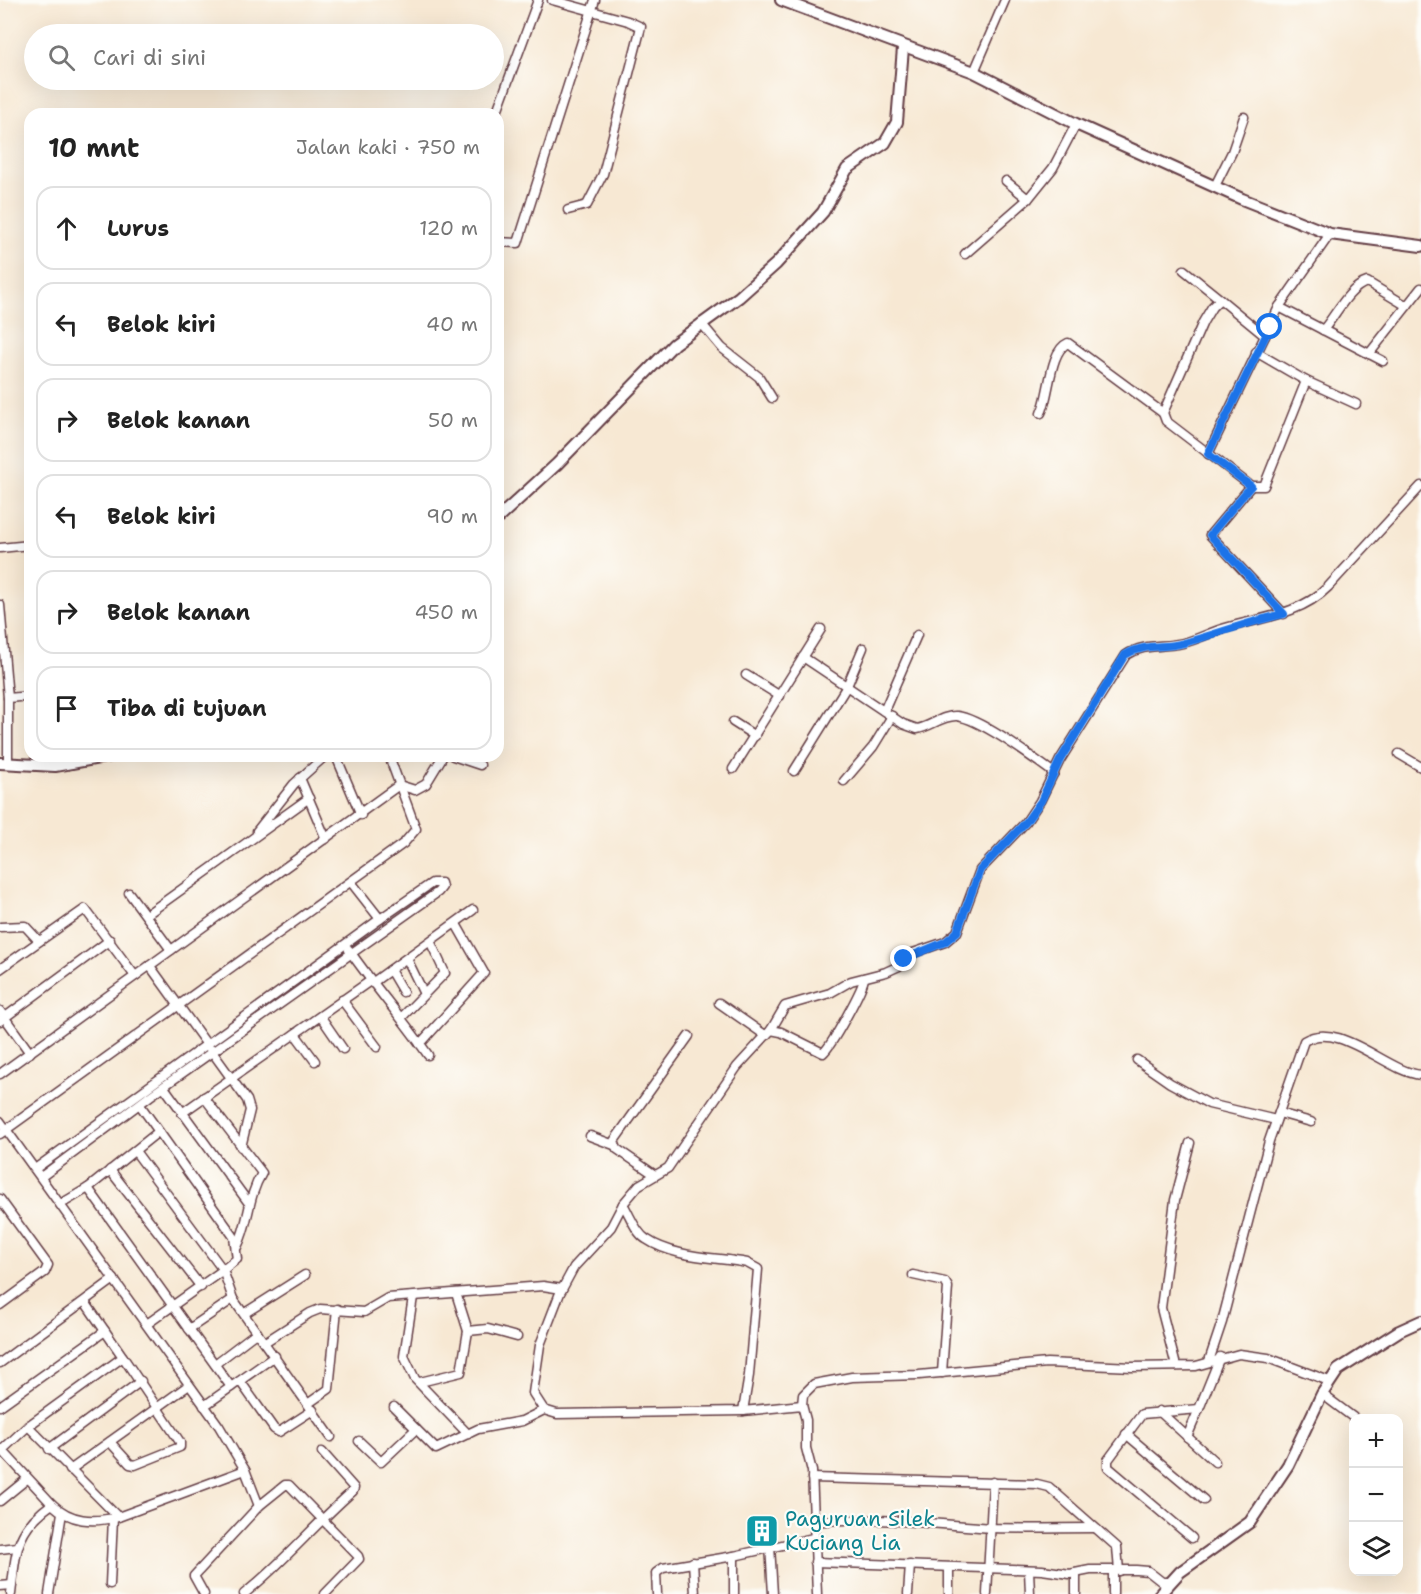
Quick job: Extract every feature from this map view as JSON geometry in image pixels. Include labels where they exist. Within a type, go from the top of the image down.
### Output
[{"type":"street","points":[[498,108],[538,0]]},
{"type":"street","points":[[552,0],[592,10],[641,27],[603,174],[587,205],[568,210]]},
{"type":"street","points":[[504,242],[518,243],[595,0]]},
{"type":"street","points":[[781,0],[903,48],[974,72],[1076,124],[1330,234],[1421,246]]},
{"type":"street","points":[[974,72],[1005,0]]},
{"type":"street","points":[[504,509],[585,436],[674,344],[739,297],[776,264],[822,212],[847,169],[876,150],[891,135],[897,122],[903,48]]},
{"type":"street","points":[[1215,186],[1232,152],[1244,117]]},
{"type":"street","points":[[965,254],[1028,199],[1053,168],[1076,124]]},
{"type":"street","points":[[1006,181],[1028,199]]},
{"type":"street","points":[[1208,454],[1279,307],[1330,234]]},
{"type":"street","points":[[1184,270],[1265,336]]},
{"type":"street","points":[[1323,330],[1360,284],[1367,282],[1407,306]]},
{"type":"street","points":[[1369,354],[1421,288]]},
{"type":"street","points":[[1163,413],[1203,322],[1220,299]]},
{"type":"street","points":[[1279,307],[1383,362]]},
{"type":"street","points":[[701,323],[722,348],[759,377],[772,398]]},
{"type":"street","points":[[1041,412],[1046,402],[1049,378],[1057,357],[1064,344],[1068,343],[1163,413],[1167,421],[1251,486],[1264,486],[1306,381]]},
{"type":"street","points":[[1256,352],[1306,381],[1356,404]]},
{"type":"street","points":[[1251,486],[1210,535],[1284,614]]},
{"type":"street","points":[[802,1405],[743,1411],[557,1414],[544,1410],[533,1393],[533,1381],[540,1345],[562,1289],[574,1267],[610,1227],[623,1204],[639,1185],[668,1168],[737,1067],[768,1033],[785,1006],[830,993],[851,981],[899,966],[914,953],[945,942],[957,932],[980,870],[1026,822],[1060,760],[1125,655],[1138,647],[1186,643],[1221,630],[1284,614],[1321,594],[1421,486]]},
{"type":"street","points":[[0,548],[24,546]]},
{"type":"street","points":[[0,605],[8,698],[4,763],[55,766],[77,762]]},
{"type":"street","points":[[733,769],[821,629]]},
{"type":"street","points":[[884,711],[917,635]]},
{"type":"street","points":[[794,771],[847,686],[862,648]]},
{"type":"street","points":[[803,657],[903,724],[917,729],[957,716],[1004,738],[1054,773]]},
{"type":"street","points":[[746,675],[780,696]]},
{"type":"street","points":[[8,698],[24,697]]},
{"type":"street","points":[[844,781],[873,747],[892,716]]},
{"type":"street","points":[[733,722],[755,736]]},
{"type":"street","points":[[1399,754],[1421,767]]},
{"type":"street","points":[[251,839],[300,778],[318,762]]},
{"type":"street","points":[[339,762],[361,815]]},
{"type":"street","points":[[3,1132],[404,843],[416,829],[391,762]]},
{"type":"street","points":[[399,785],[415,790],[426,784],[439,762]]},
{"type":"street","points":[[471,762],[480,765]]},
{"type":"street","points":[[300,778],[326,840]]},
{"type":"street","points":[[0,1074],[361,815],[399,785]]},
{"type":"street","points":[[146,915],[309,798]]},
{"type":"street","points":[[351,882],[380,919]]},
{"type":"street","points":[[35,1169],[380,919],[432,883],[441,883],[442,887],[438,892],[164,1087],[41,1178]]},
{"type":"street","points":[[129,893],[171,950]]},
{"type":"street","points":[[0,969],[85,909],[135,975]]},
{"type":"street","points":[[182,1113],[342,1000],[431,943],[473,910]]},
{"type":"street","points":[[420,1044],[484,973],[456,924]]},
{"type":"street","points":[[0,927],[25,926],[39,941]]},
{"type":"street","points":[[30,1053],[2,1016],[110,940]]},
{"type":"street","points":[[402,1017],[445,970],[431,943]]},
{"type":"street","points":[[345,945],[371,982],[402,1017],[428,1055]]},
{"type":"street","points":[[407,959],[424,994]]},
{"type":"street","points":[[150,966],[247,1100],[250,1110],[241,1147]]},
{"type":"street","points":[[390,970],[403,992]]},
{"type":"street","points":[[719,1003],[768,1033],[781,1032],[823,1053],[829,1048],[842,1020],[859,994],[864,978]]},
{"type":"street","points":[[342,1000],[377,1047]]},
{"type":"street","points":[[321,1017],[344,1049]]},
{"type":"street","points":[[295,1034],[315,1061]]},
{"type":"street","points":[[614,1145],[620,1131],[689,1036]]},
{"type":"street","points":[[1209,1361],[1222,1322],[1277,1116],[1304,1041],[1312,1037],[1352,1043],[1408,1072],[1421,1075]]},
{"type":"street","points":[[1137,1060],[1170,1083],[1209,1104],[1311,1122]]},
{"type":"street","points":[[164,1087],[248,1202]]},
{"type":"street","points":[[204,1096],[262,1173],[248,1202],[249,1219],[237,1247]]},
{"type":"street","points":[[140,1105],[234,1237],[237,1247],[237,1259],[174,1307],[147,1324]]},
{"type":"street","points":[[0,1120],[3,1132],[61,1204],[237,1453],[259,1506]]},
{"type":"street","points":[[61,1204],[88,1188],[158,1132]]},
{"type":"street","points":[[590,1136],[614,1145],[655,1175]]},
{"type":"street","points":[[1176,1366],[1168,1344],[1161,1308],[1175,1200],[1190,1143]]},
{"type":"street","points":[[135,1151],[223,1270],[233,1299],[331,1437]]},
{"type":"street","points":[[110,1170],[201,1287]]},
{"type":"street","points":[[88,1188],[231,1387]]},
{"type":"street","points":[[0,1199],[48,1265],[45,1272],[0,1305]]},
{"type":"street","points":[[623,1204],[638,1231],[646,1239],[670,1250],[754,1264],[758,1269],[749,1375],[743,1411]]},
{"type":"street","points":[[245,1313],[304,1275]]},
{"type":"street","points":[[913,1275],[945,1282],[948,1287],[942,1373]]},
{"type":"street","points":[[0,1363],[114,1279]]},
{"type":"street","points":[[265,1342],[320,1309],[364,1312],[388,1298],[543,1286],[562,1289]]},
{"type":"street","points":[[420,1382],[461,1372],[468,1331],[456,1293]]},
{"type":"street","points":[[413,1297],[404,1356],[415,1379],[468,1434]]},
{"type":"street","points":[[189,1329],[233,1299]]},
{"type":"street","points":[[85,1302],[159,1407],[180,1442],[180,1447],[135,1465],[130,1464],[110,1442]]},
{"type":"street","points":[[240,1381],[274,1429],[279,1432],[329,1389],[337,1309]]},
{"type":"street","points":[[1160,1594],[1168,1582],[1250,1522],[1288,1465],[1322,1394],[1338,1370],[1399,1331],[1421,1321]]},
{"type":"street","points":[[468,1331],[488,1329],[517,1337]]},
{"type":"street","points":[[0,1406],[105,1331]]},
{"type":"street","points":[[215,1364],[257,1332]]},
{"type":"street","points":[[817,1594],[812,1478],[806,1449],[806,1420],[802,1405],[803,1395],[809,1388],[822,1382],[852,1377],[942,1373],[1047,1363],[1196,1366],[1239,1354],[1255,1355],[1329,1381]]},
{"type":"street","points":[[204,1406],[275,1356]]},
{"type":"street","points":[[123,1357],[28,1426],[1,1451],[52,1504],[62,1513],[79,1519],[116,1518],[246,1470]]},
{"type":"street","points":[[1187,1437],[1220,1358]]},
{"type":"street","points":[[49,1449],[141,1382]]},
{"type":"street","points":[[70,1470],[189,1385]]},
{"type":"street","points":[[1322,1394],[1349,1415]]},
{"type":"street","points":[[394,1407],[436,1449],[478,1429],[522,1421],[544,1410]]},
{"type":"street","points":[[1192,1538],[1108,1467],[1108,1458],[1142,1414],[1199,1409]]},
{"type":"street","points":[[1159,1411],[1215,1462]]},
{"type":"street","points":[[28,1426],[116,1518],[110,1584]]},
{"type":"street","points":[[359,1441],[381,1462],[416,1429]]},
{"type":"street","points":[[1126,1434],[1204,1500]]},
{"type":"street","points":[[244,1594],[270,1573],[354,1488],[322,1452]]},
{"type":"street","points":[[812,1478],[993,1482],[1049,1487],[1117,1547],[1113,1594]]},
{"type":"street","points":[[0,1501],[27,1479]]},
{"type":"street","points":[[987,1594],[993,1528],[993,1482]]},
{"type":"street","points":[[204,1594],[194,1576],[259,1506],[285,1485],[289,1485],[359,1559],[325,1594]]},
{"type":"street","points":[[0,1586],[12,1589],[17,1547],[30,1522],[52,1504]]},
{"type":"street","points":[[49,1594],[62,1513]]},
{"type":"street","points":[[813,1522],[933,1522],[993,1528],[1094,1528]]},
{"type":"street","points":[[657,1594],[656,1573],[659,1570],[813,1538]]},
{"type":"street","points":[[770,1546],[772,1594]]},
{"type":"street","points":[[0,1549],[17,1547]]},
{"type":"street","points":[[734,1556],[734,1594]]},
{"type":"street","points":[[693,1562],[695,1594]]},
{"type":"street","points":[[815,1563],[1076,1573],[1090,1570],[1148,1571],[1162,1582],[1168,1582]]},
{"type":"street","points":[[908,1594],[910,1566]]},
{"type":"street","points":[[949,1568],[949,1594]]},
{"type":"street","points":[[1029,1570],[1030,1594]]},
{"type":"street","points":[[1076,1573],[1076,1594]]},
{"type":"place","name":"Paguruan Silek Kuciang Lia","points":[[762,1531]]},
{"type":"route","points":[[904,959],[951,939],[957,932],[963,922],[973,884],[980,870],[1026,822],[1041,801],[1060,760],[1125,655],[1138,647],[1186,643],[1254,620],[1284,614],[1210,535],[1251,486],[1208,454],[1270,327]]}]
